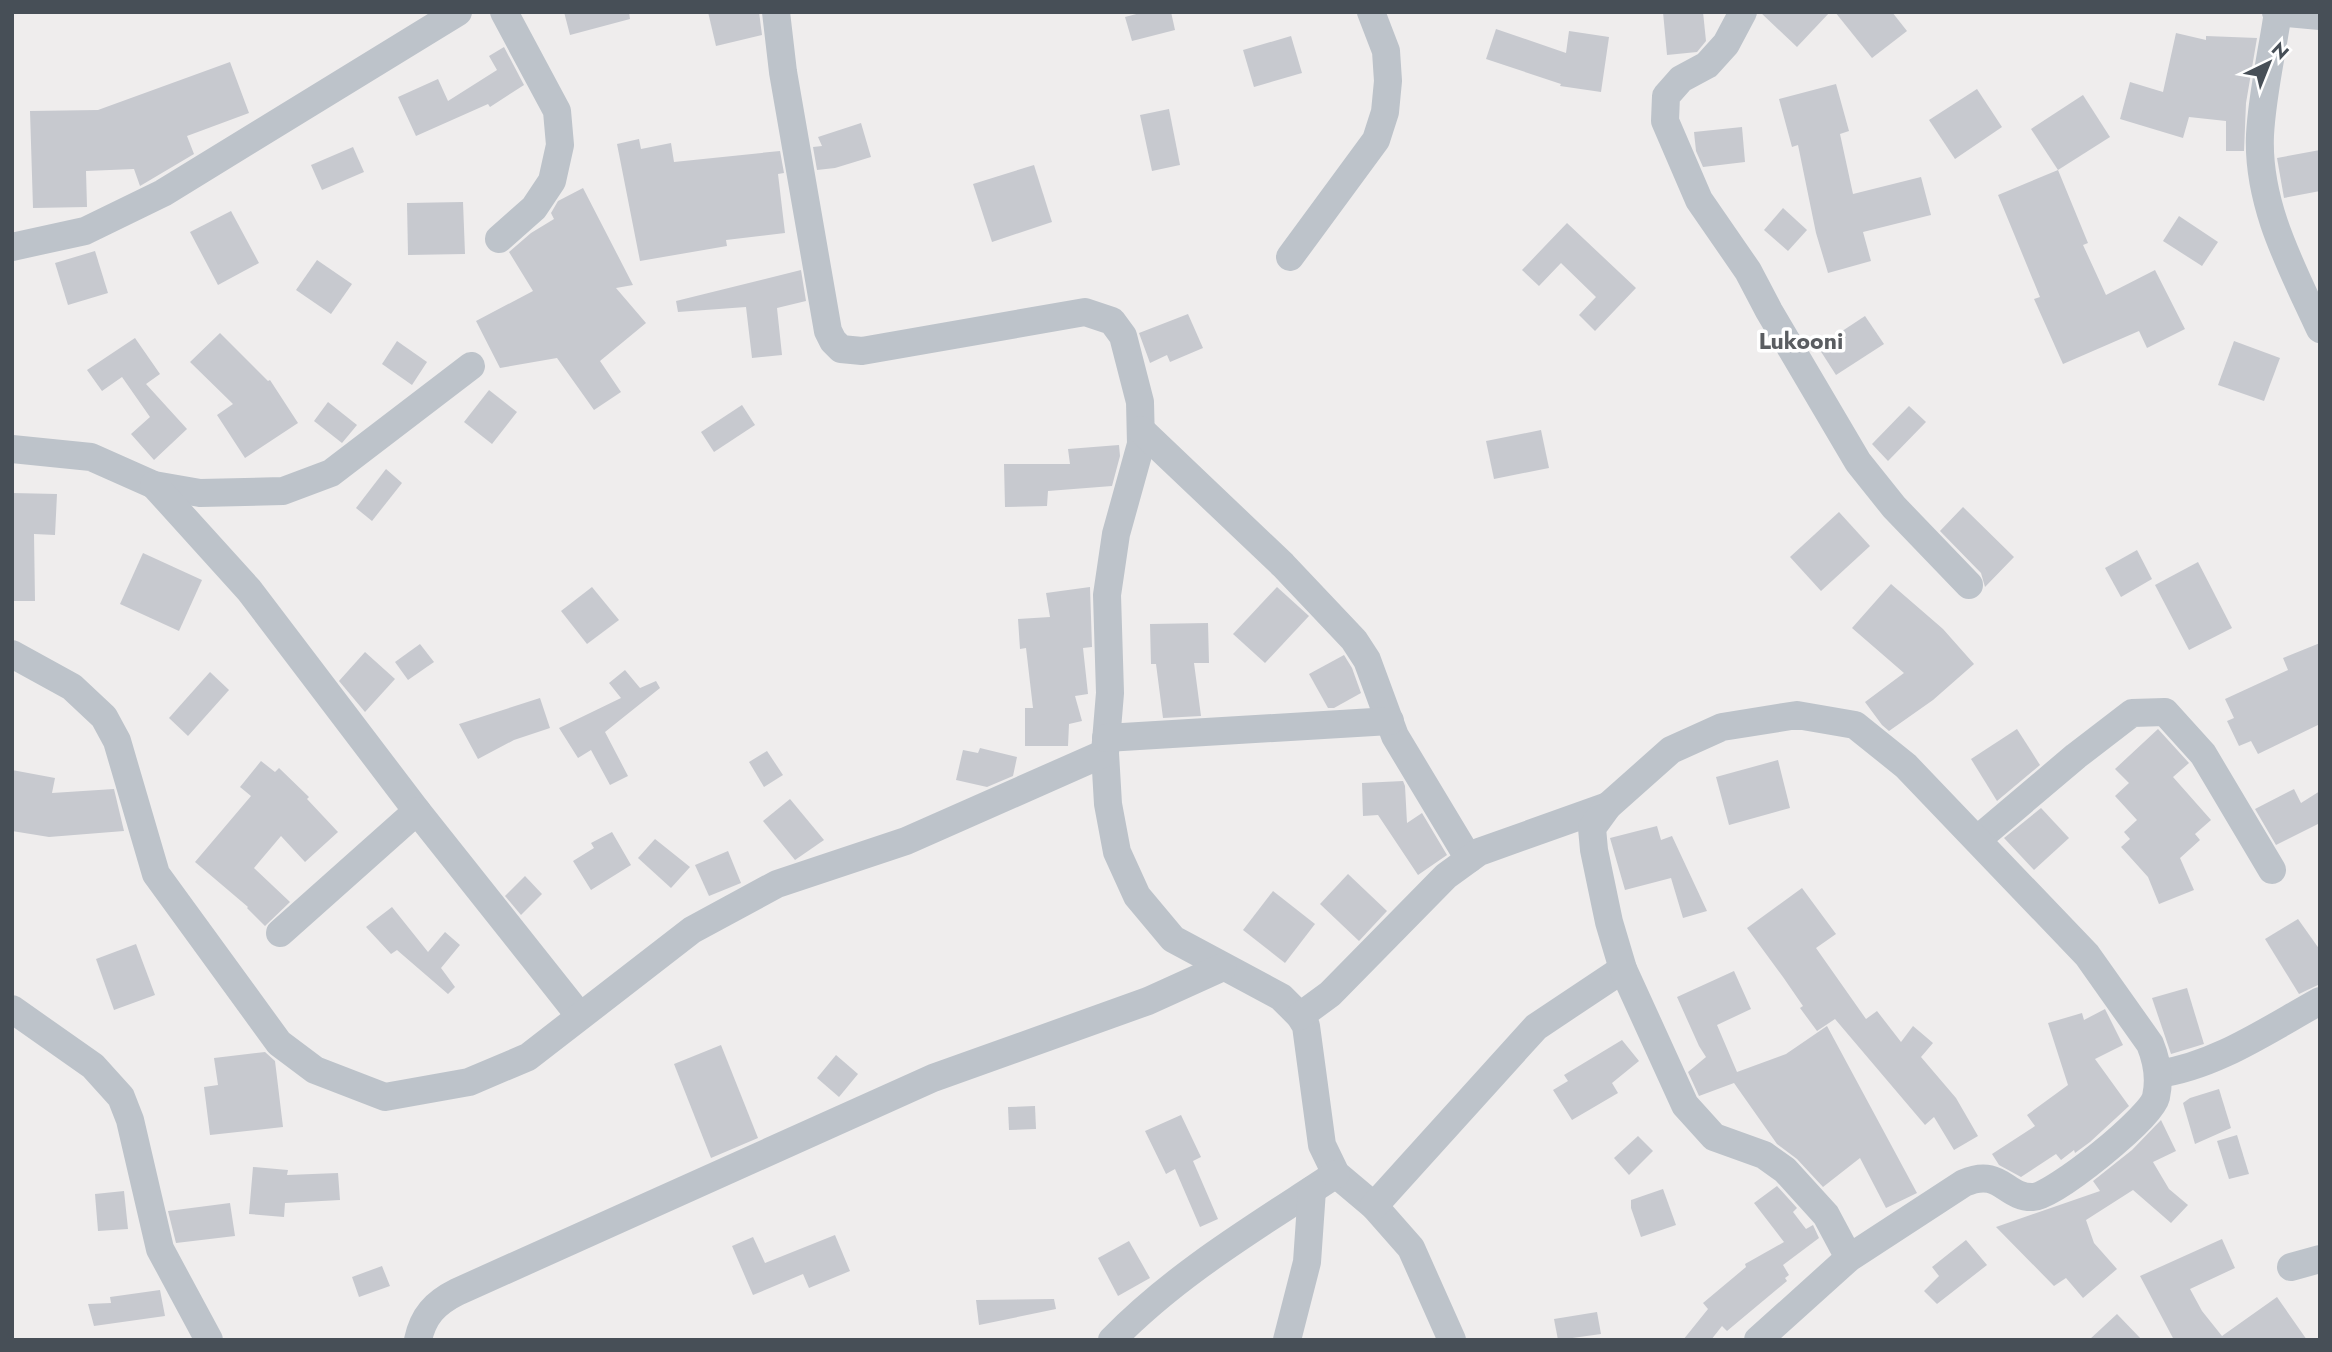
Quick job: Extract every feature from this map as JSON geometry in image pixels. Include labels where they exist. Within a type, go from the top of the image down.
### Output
[{"type":"street","points":[[12,247],[85,231],[163,193],[458,12]]},
{"type":"street","points":[[499,239],[534,208],[552,181],[561,145],[557,111],[504,12]]},
{"type":"street","points":[[776,12],[828,331],[841,349],[862,351],[1084,312],[1112,321],[1123,336],[1140,402],[1141,444],[1116,534],[1107,594],[1110,693],[1106,746],[1108,804],[1117,852],[1137,896],[1173,939],[1281,997],[1300,1016],[1306,1026],[1322,1145],[1336,1174],[1374,1206],[1411,1248],[1452,1340]]},
{"type":"street","points":[[1290,257],[1376,140],[1385,112],[1388,81],[1386,51],[1371,12]]},
{"type":"street","points":[[1743,12],[1726,44],[1707,65],[1681,79],[1666,96],[1665,121],[1699,200],[1748,271],[1858,463],[1894,508],[1969,585]]},
{"type":"street","points":[[2320,16],[2277,12],[2260,136],[2266,192],[2278,238],[2320,329]]},
{"type":"street","points":[[12,449],[91,457],[154,485],[200,493],[283,491],[331,473],[471,366]]},
{"type":"street","points":[[1141,430],[1283,565],[1354,639],[1367,660],[1395,736],[1469,859]]},
{"type":"street","points":[[154,485],[249,590],[417,811],[579,1015]]},
{"type":"street","points":[[12,654],[72,687],[104,717],[117,741],[156,874],[279,1043],[315,1070],[385,1097],[469,1082],[528,1057],[692,930],[776,884],[906,841],[1106,746],[1390,720]]},
{"type":"street","points":[[1978,839],[2076,756],[2132,713],[2165,712],[2203,754],[2272,870]]},
{"type":"street","points":[[1758,1340],[1849,1258],[1964,1182],[1985,1177],[2023,1195],[2032,1197],[2049,1192],[2128,1132],[2146,1114],[2156,1099],[2158,1074],[2156,1057],[2150,1044],[2087,955],[1906,766],[1855,725],[1797,715],[1722,727],[1671,750],[1608,806],[1592,828],[1609,922],[1623,969],[1685,1105],[1714,1137],[1765,1154],[1785,1170],[1826,1215],[1849,1258]]},
{"type":"street","points":[[1300,1016],[1330,994],[1446,876],[1479,852],[1608,806]]},
{"type":"street","points":[[280,933],[417,811]]},
{"type":"street","points":[[418,1340],[421,1324],[430,1311],[441,1300],[457,1292],[933,1078],[1148,1001],[1223,967]]},
{"type":"street","points":[[1374,1206],[1536,1027],[1623,969]]},
{"type":"street","points":[[2158,1074],[2179,1071],[2216,1057],[2320,1001]]},
{"type":"street","points":[[12,1009],[93,1066],[121,1097],[130,1121],[160,1250],[209,1340]]},
{"type":"street","points":[[1112,1340],[1135,1317],[1202,1264],[1336,1174]]},
{"type":"street","points":[[1287,1340],[1307,1262],[1312,1190]]},
{"type":"street","points":[[2291,1267],[2320,1259]]},
{"type":"building","points":[[564,12],[629,12],[630,19],[570,35]]},
{"type":"building","points":[[708,12],[759,12],[762,35],[716,46]]},
{"type":"building","points":[[1144,12],[1171,12],[1175,30],[1132,41],[1125,17]]},
{"type":"building","points":[[1663,12],[1703,12],[1706,41],[1697,52],[1667,55]]},
{"type":"building","points":[[1760,12],[1830,12],[1797,47]]},
{"type":"building","points":[[1835,12],[1892,12],[1907,31],[1872,58]]},
{"type":"building","points":[[1496,29],[1566,53],[1569,31],[1609,37],[1601,92],[1560,86],[1561,84],[1486,59]]},
{"type":"building","points":[[2176,33],[2206,40],[2206,36],[2257,38],[2246,103],[2244,151],[2226,151],[2226,121],[2189,117],[2183,138],[2120,119],[2130,82],[2163,92]]},
{"type":"building","points":[[1291,36],[1302,73],[1254,87],[1243,50]]},
{"type":"building","points":[[504,47],[524,85],[490,107],[488,104],[416,136],[398,97],[438,79],[448,101],[497,70],[489,56]]},
{"type":"building","points":[[230,62],[249,113],[187,136],[194,154],[140,186],[134,169],[86,171],[87,207],[33,208],[30,111],[98,110]]},
{"type":"building","points":[[1836,84],[1849,131],[1840,134],[1853,194],[1921,177],[1931,215],[1863,232],[1871,261],[1828,273],[1816,233],[1798,145],[1792,147],[1779,99]]},
{"type":"building","points":[[1977,89],[2002,127],[1955,159],[1929,120]]},
{"type":"building","points":[[2083,95],[2110,137],[2058,170],[2031,129]]},
{"type":"building","points":[[1169,109],[1180,165],[1152,171],[1140,115]]},
{"type":"building","points":[[861,123],[871,157],[835,168],[817,170],[813,147],[822,146],[818,137]]},
{"type":"building","points":[[1742,127],[1745,162],[1703,167],[1696,151],[1694,132]]},
{"type":"building","points":[[639,139],[641,149],[671,143],[674,162],[780,151],[784,173],[778,174],[785,233],[726,240],[727,246],[640,261],[617,144]]},
{"type":"building","points":[[353,147],[364,172],[322,190],[311,165]]},
{"type":"building","points":[[2320,150],[2320,191],[2284,198],[2277,158]]},
{"type":"building","points":[[1034,165],[1052,222],[992,242],[973,184]]},
{"type":"building","points":[[2058,170],[2088,243],[2083,245],[2106,295],[2155,270],[2185,329],[2147,348],[2139,331],[2063,364],[2034,299],[2040,297],[1998,195]]},
{"type":"building","points":[[583,188],[633,285],[616,288],[646,323],[600,361],[621,392],[594,410],[557,358],[500,368],[476,321],[533,291],[509,252],[531,233],[554,219],[551,213],[558,201]]},
{"type":"building","points":[[463,202],[465,254],[408,255],[407,203]]},
{"type":"building","points":[[1783,208],[1807,230],[1788,251],[1764,230]]},
{"type":"building","points":[[231,211],[259,263],[218,285],[190,232]]},
{"type":"building","points":[[2179,216],[2218,242],[2202,266],[2163,241]]},
{"type":"building","points":[[1567,223],[1636,288],[1595,331],[1579,315],[1596,297],[1561,263],[1539,286],[1522,270]]},
{"type":"building","points":[[95,251],[108,293],[68,305],[55,263]]},
{"type":"building","points":[[317,260],[352,284],[331,314],[296,290]]},
{"type":"building","points":[[801,270],[806,301],[777,308],[782,355],[752,358],[746,307],[678,312],[676,301]]},
{"type":"building","points":[[1188,314],[1203,348],[1170,362],[1167,355],[1150,363],[1139,333]]},
{"type":"building","points":[[1865,316],[1884,344],[1836,375],[1818,347]]},
{"type":"building","points":[[220,333],[270,380],[298,423],[245,458],[217,415],[233,404],[190,362]]},
{"type":"building","points":[[135,338],[160,374],[146,384],[187,429],[154,460],[131,434],[150,417],[122,377],[102,391],[87,370]]},
{"type":"building","points":[[397,341],[427,362],[412,385],[382,364]]},
{"type":"building","points":[[2234,341],[2280,358],[2264,401],[2218,385]]},
{"type":"building","points":[[489,390],[517,412],[492,444],[464,422]]},
{"type":"building","points":[[328,402],[357,425],[342,443],[314,421]]},
{"type":"building","points":[[742,405],[755,425],[714,452],[701,432]]},
{"type":"building","points":[[1909,406],[1926,422],[1888,461],[1872,444]]},
{"type":"building","points":[[1541,430],[1549,468],[1494,479],[1486,441]]},
{"type":"building","points":[[1119,445],[1120,456],[1112,486],[1048,491],[1047,506],[1005,507],[1004,464],[1070,464],[1068,449]]},
{"type":"building","points":[[386,469],[402,483],[372,521],[356,508]]},
{"type":"building","points":[[12,493],[57,494],[55,535],[34,534],[35,601],[12,601]]},
{"type":"building","points":[[1963,507],[2014,557],[1985,587],[1981,573],[1940,531]]},
{"type":"building","points":[[1839,512],[1870,546],[1821,591],[1790,557]]},
{"type":"building","points":[[2137,550],[2152,579],[2121,597],[2105,568]]},
{"type":"building","points":[[143,553],[202,580],[179,631],[120,604]]},
{"type":"building","points":[[2198,562],[2232,628],[2189,650],[2155,585]]},
{"type":"building","points":[[1891,584],[1943,629],[1974,664],[1933,700],[1889,731],[1865,702],[1904,673],[1852,628]]},
{"type":"building","points":[[592,587],[619,620],[587,644],[561,611]]},
{"type":"building","points":[[1090,587],[1092,647],[1083,648],[1088,694],[1075,696],[1082,721],[1069,724],[1068,746],[1025,746],[1025,708],[1033,708],[1026,648],[1020,649],[1018,619],[1050,617],[1046,593]]},
{"type":"building","points":[[1277,587],[1309,616],[1265,663],[1233,634]]},
{"type":"building","points":[[1208,623],[1209,663],[1194,663],[1201,716],[1163,718],[1156,664],[1151,664],[1150,624]]},
{"type":"building","points":[[2320,643],[2320,724],[2258,754],[2251,741],[2239,746],[2227,721],[2234,718],[2225,699],[2288,670],[2283,658]]},
{"type":"building","points":[[420,644],[434,662],[408,680],[395,662]]},
{"type":"building","points":[[365,652],[395,679],[365,712],[339,681]]},
{"type":"building","points":[[1344,655],[1361,693],[1334,708],[1328,708],[1309,674]]},
{"type":"building","points":[[625,670],[640,688],[656,681],[660,688],[605,732],[628,776],[610,785],[591,750],[578,758],[559,728],[621,698],[609,683]]},
{"type":"building","points":[[210,672],[229,690],[188,736],[169,718]]},
{"type":"building","points":[[540,698],[550,728],[514,740],[478,759],[459,724]]},
{"type":"building","points":[[2017,729],[2040,765],[1997,801],[1971,759]]},
{"type":"building","points":[[2158,729],[2189,763],[2173,777],[2211,820],[2195,834],[2200,840],[2180,858],[2194,890],[2159,904],[2148,877],[2121,847],[2130,839],[2124,832],[2137,820],[2115,796],[2129,783],[2115,769]]},
{"type":"building","points":[[980,748],[1017,757],[1013,776],[987,787],[956,780],[963,750],[978,753]]},
{"type":"building","points":[[767,751],[783,775],[764,787],[749,762]]},
{"type":"building","points":[[1778,760],[1790,808],[1729,825],[1716,777]]},
{"type":"building","points":[[261,761],[275,772],[279,768],[309,797],[307,799],[338,832],[305,862],[281,836],[254,868],[290,902],[265,926],[248,907],[195,862],[251,796],[240,787]]},
{"type":"building","points":[[12,770],[55,778],[52,793],[114,789],[124,831],[49,837],[12,831]]},
{"type":"building","points":[[1403,781],[1407,823],[1422,813],[1447,855],[1418,875],[1378,815],[1363,816],[1362,783]]},
{"type":"building","points":[[2294,789],[2301,803],[2320,791],[2320,823],[2276,845],[2255,809]]},
{"type":"building","points":[[790,799],[824,840],[795,860],[763,821]]},
{"type":"building","points":[[2041,808],[2069,838],[2034,870],[2004,838]]},
{"type":"building","points":[[1657,826],[1661,840],[1672,836],[1707,911],[1683,918],[1671,878],[1625,890],[1610,838]]},
{"type":"building","points":[[612,832],[631,865],[591,890],[573,861],[594,848],[591,843]]},
{"type":"building","points":[[655,839],[690,867],[671,888],[638,858]]},
{"type":"building","points":[[728,851],[741,883],[709,896],[695,865]]},
{"type":"building","points":[[1348,874],[1387,911],[1359,941],[1320,904]]},
{"type":"building","points":[[525,876],[542,894],[521,915],[505,896]]},
{"type":"building","points":[[1802,888],[1836,934],[1816,948],[1866,1019],[1877,1011],[1901,1042],[1913,1026],[1933,1043],[1921,1057],[1956,1098],[1978,1136],[1954,1150],[1934,1117],[1925,1125],[1835,1019],[1817,1031],[1800,1008],[1803,1006],[1747,928]]},
{"type":"building","points":[[1273,891],[1315,924],[1285,963],[1243,930]]},
{"type":"building","points":[[392,907],[428,952],[445,932],[460,945],[441,968],[455,987],[448,994],[397,950],[391,954],[366,927]]},
{"type":"building","points":[[2298,919],[2320,950],[2320,984],[2299,994],[2265,939]]},
{"type":"building","points":[[136,944],[155,995],[114,1010],[96,959]]},
{"type":"building","points":[[1734,971],[1751,1009],[1717,1025],[1737,1072],[1786,1054],[1827,1026],[1917,1193],[1886,1208],[1860,1158],[1823,1187],[1797,1159],[1777,1144],[1734,1083],[1699,1096],[1688,1072],[1706,1057],[1677,997]]},
{"type":"building","points":[[2187,988],[2204,1044],[2171,1054],[2152,998]]},
{"type":"building","points":[[2105,1009],[2123,1045],[2095,1059],[2129,1106],[2090,1142],[2061,1160],[2056,1154],[2021,1177],[1999,1165],[1992,1154],[2035,1126],[2027,1115],[2068,1085],[2048,1023],[2082,1013],[2084,1020]]},
{"type":"building","points":[[1622,1040],[1639,1061],[1612,1083],[1618,1093],[1572,1120],[1553,1090],[1568,1081],[1564,1075]]},
{"type":"building","points":[[721,1045],[758,1138],[711,1158],[674,1064]]},
{"type":"building","points":[[265,1052],[275,1061],[283,1127],[210,1135],[204,1087],[218,1085],[214,1058]]},
{"type":"building","points":[[836,1055],[858,1074],[839,1097],[817,1078]]},
{"type":"building","points":[[2219,1089],[2231,1128],[2195,1144],[2183,1103],[2190,1098]]},
{"type":"building","points":[[1035,1106],[1036,1129],[1009,1130],[1008,1107]]},
{"type":"building","points":[[1181,1115],[1201,1157],[1193,1161],[1218,1219],[1200,1227],[1175,1169],[1166,1174],[1145,1131]]},
{"type":"building","points":[[2161,1120],[2176,1151],[2153,1162],[2169,1189],[2188,1205],[2171,1223],[2133,1190],[2086,1220],[2094,1243],[2117,1269],[2083,1298],[2066,1278],[2054,1286],[1996,1227],[2100,1191],[2093,1181],[2132,1150]]},
{"type":"building","points":[[2237,1135],[2249,1174],[2229,1179],[2217,1141]]},
{"type":"building","points":[[1638,1136],[1653,1151],[1629,1175],[1614,1158]]},
{"type":"building","points":[[253,1167],[288,1170],[287,1175],[338,1173],[340,1200],[285,1203],[284,1217],[249,1214]]},
{"type":"building","points":[[1777,1186],[1797,1208],[1793,1212],[1806,1229],[1813,1225],[1819,1238],[1783,1265],[1789,1275],[1785,1278],[1787,1281],[1727,1331],[1722,1326],[1711,1340],[1683,1340],[1708,1309],[1703,1303],[1746,1267],[1745,1264],[1784,1242],[1754,1203]]},
{"type":"building","points":[[1663,1189],[1676,1225],[1641,1237],[1631,1200]]},
{"type":"building","points":[[124,1191],[128,1229],[98,1231],[95,1194]]},
{"type":"building","points":[[230,1203],[235,1236],[176,1243],[168,1211]]},
{"type":"building","points":[[835,1235],[850,1271],[809,1288],[803,1274],[753,1295],[732,1246],[753,1237],[765,1263]]},
{"type":"building","points":[[2222,1239],[2235,1268],[2190,1289],[2202,1311],[2222,1336],[2277,1297],[2307,1340],[2174,1340],[2140,1276]]},
{"type":"building","points":[[1966,1240],[1987,1265],[1937,1304],[1924,1291],[1939,1276],[1932,1267]]},
{"type":"building","points":[[1129,1241],[1150,1278],[1118,1296],[1098,1258]]},
{"type":"building","points":[[382,1266],[390,1286],[359,1297],[352,1277]]},
{"type":"building","points":[[160,1290],[165,1316],[94,1326],[88,1304],[111,1303],[110,1297]]},
{"type":"building","points":[[1054,1299],[1056,1309],[979,1325],[976,1300]]},
{"type":"building","points":[[1597,1312],[1601,1334],[1558,1340],[1554,1319]]},
{"type":"building","points":[[2117,1314],[2142,1340],[2089,1340]]},
{"type":"district","name":"Lukooni","points":[[1801,341]]}]
